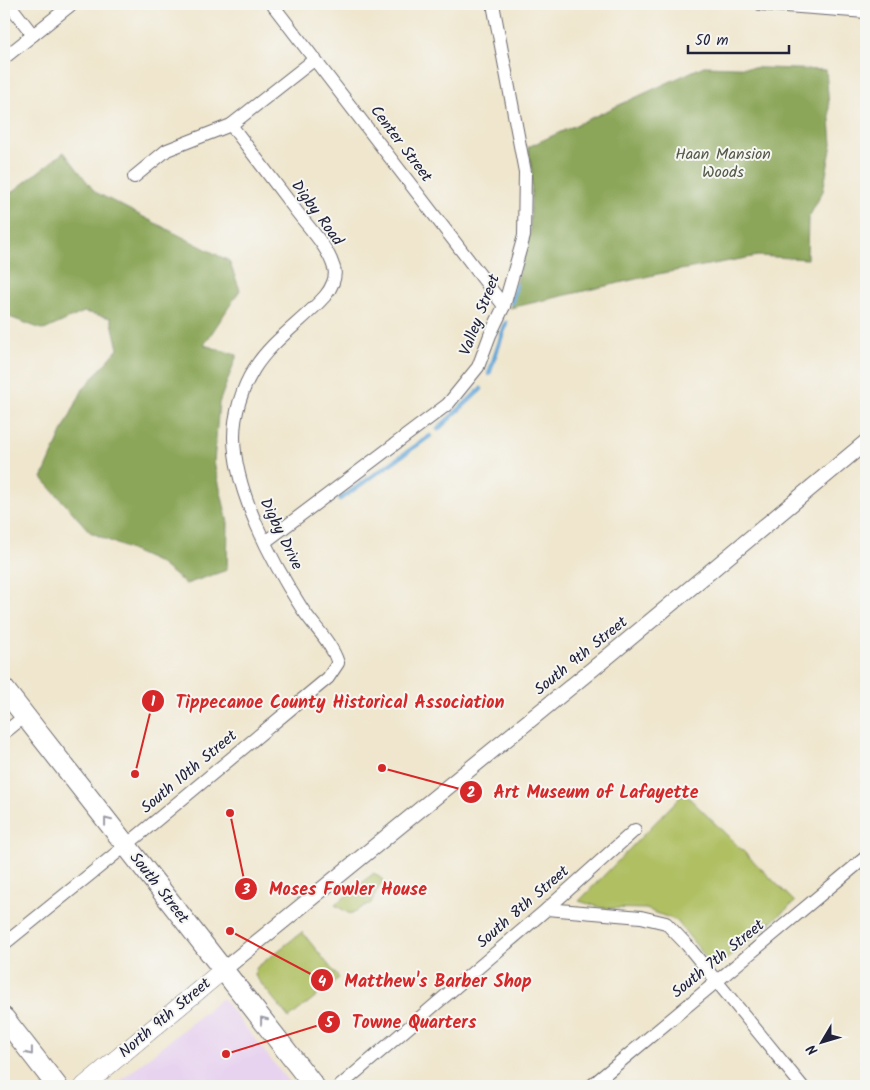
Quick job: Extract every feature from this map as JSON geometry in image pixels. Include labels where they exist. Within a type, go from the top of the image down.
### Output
[{"type":"main road","name":"South Street","points":[[4,689],[314,1086]]},
{"type":"main road","name":"North 9th Street","points":[[84,1086],[223,970]]},
{"type":"main road","points":[[4,1018],[57,1086]]},
{"type":"street","points":[[8,4],[33,35]]},
{"type":"street","points":[[4,58],[72,4]]},
{"type":"street","name":"Center Street","points":[[272,4],[504,306]]},
{"type":"street","name":"Valley Street","points":[[265,542],[448,404],[478,367],[490,335],[504,306],[524,236],[526,172],[493,4]]},
{"type":"street","points":[[760,4],[866,12]]},
{"type":"street","points":[[134,177],[167,150],[231,124],[315,59]]},
{"type":"street","name":"Digby Road","points":[[231,124],[329,254],[335,270],[333,282],[326,295],[266,353],[254,369],[238,406]]},
{"type":"street","name":"Digby Drive","points":[[238,406],[234,436],[235,456],[242,491],[265,542],[301,606],[334,651],[338,663]]},
{"type":"street","name":"South 9th Street","points":[[223,970],[611,654],[866,442]]},
{"type":"street","name":"South 10th Street","points":[[4,944],[328,678],[338,663]]},
{"type":"street","points":[[4,733],[25,716]]},
{"type":"street","name":"South 8th Street","points":[[340,1086],[547,909],[635,830]]},
{"type":"street","name":"South 7th Street","points":[[591,1086],[792,920],[866,856]]},
{"type":"street","points":[[547,909],[641,917],[666,924],[687,945],[802,1086]]},
{"type":"shaded area","points":[[222,998],[292,1086],[114,1086]]},
{"type":"green space","name":"Haan Mansion Woods","points":[[704,66],[826,70],[832,144],[823,191],[808,219],[807,259],[758,256],[658,274],[510,308],[530,234],[532,170],[528,147]]},
{"type":"green space","points":[[64,152],[95,192],[229,261],[240,290],[204,345],[237,355],[219,403],[214,462],[228,523],[227,570],[186,584],[159,563],[90,532],[42,478],[83,389],[118,349],[111,318],[84,312],[44,330],[4,315],[4,190],[11,193]]},
{"type":"green space","points":[[684,793],[795,902],[715,969],[677,921],[646,909],[602,908],[579,901]]},
{"type":"green space","points":[[374,873],[383,880],[371,903],[350,914],[335,905]]},
{"type":"green space","points":[[302,932],[339,978],[289,1018],[255,976],[256,968]]},
{"type":"waterway","points":[[512,303],[516,285]]},
{"type":"waterway","points":[[489,374],[506,323]]},
{"type":"waterway","points":[[438,429],[481,389]]},
{"type":"waterway","points":[[340,499],[430,436]]},
{"type":"place","name":"Art Museum of Lafayette","points":[[382,768]]},
{"type":"place","name":"Tippecanoe County Historical Association","points":[[135,774]]},
{"type":"place","name":"Moses Fowler House","points":[[230,813]]},
{"type":"place","name":"Matthew's Barber Shop","points":[[230,931]]},
{"type":"place","name":"Towne Quarters","points":[[226,1054]]}]
